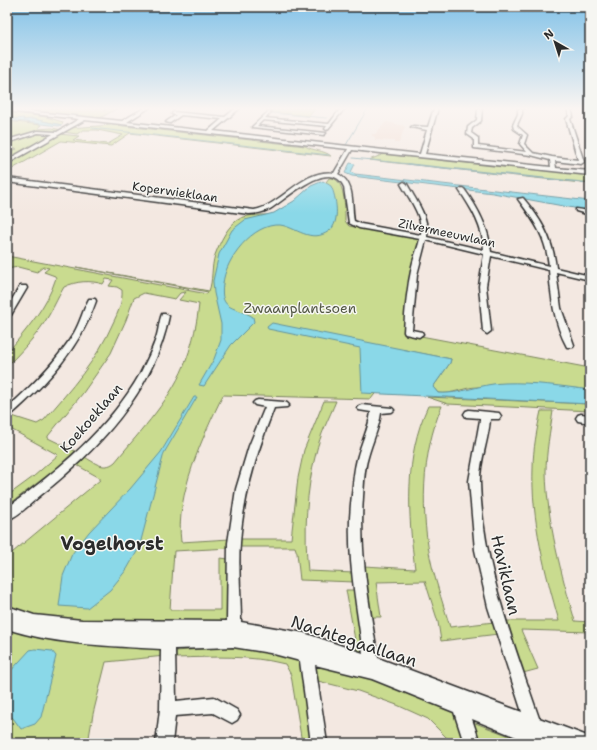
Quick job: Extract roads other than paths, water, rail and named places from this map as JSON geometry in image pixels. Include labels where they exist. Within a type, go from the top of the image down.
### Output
[{"type":"street","points":[[7,162],[40,143]]},
{"type":"street","points":[[298,143],[590,173]]},
{"type":"street","points":[[422,156],[426,143]]},
{"type":"street","points":[[476,143],[476,147],[492,150],[531,154],[552,159],[581,162],[575,143]]},
{"type":"street","points":[[522,143],[531,154]]},
{"type":"street","points":[[333,174],[344,148]]},
{"type":"street","points":[[333,174],[351,148]]},
{"type":"street","points":[[552,159],[554,169]]},
{"type":"street","name":"Koperwieklaan","points":[[7,180],[249,212],[267,208],[314,177],[333,174]]},
{"type":"street","name":"Zilvermeeuwlaan","points":[[333,174],[342,178],[347,188],[351,220],[353,224],[366,228],[425,238],[488,252],[590,278]]},
{"type":"street","points":[[412,185],[400,184],[420,211],[424,224],[425,238],[416,264],[409,303],[408,332],[419,334]]},
{"type":"street","points":[[454,190],[470,191]]},
{"type":"street","points":[[462,190],[485,230],[488,252],[483,300],[487,331]]},
{"type":"street","points":[[529,201],[517,199],[533,213],[547,238],[551,251],[557,309],[562,327],[570,344]]},
{"type":"street","points":[[578,210],[589,214]]},
{"type":"street","points":[[7,315],[23,288]]},
{"type":"street","points":[[7,413],[42,380],[63,354],[80,329],[92,301]]},
{"type":"street","name":"Koekoeklaan","points":[[7,515],[72,463],[124,403],[142,378],[152,358],[160,341],[165,316]]},
{"type":"street","points":[[258,403],[284,405]]},
{"type":"street","points":[[234,634],[234,543],[242,489],[254,446],[271,404]]},
{"type":"street","points":[[362,408],[389,410]]},
{"type":"street","points":[[372,667],[358,572],[356,543],[358,497],[362,460],[375,420],[376,410]]},
{"type":"street","name":"Haviklaan","points":[[469,414],[490,415],[485,420],[474,481],[480,550],[495,607],[534,724],[545,741]]},
{"type":"street","name":"Nachtegaallaan","points":[[7,613],[34,622],[168,636]]},
{"type":"street","name":"Nachtegaallaan","points":[[7,622],[28,629],[78,637],[234,634],[304,640],[458,701],[545,741]]},
{"type":"street","name":"Nachtegaallaan","points":[[234,634],[307,656],[372,667]]},
{"type":"street","points":[[164,743],[168,709],[168,636]]},
{"type":"street","points":[[304,640],[319,743]]},
{"type":"street","points":[[458,701],[472,743]]},
{"type":"street","name":"Nachtegaallaan","points":[[458,701],[534,724],[585,743]]},
{"type":"street","points":[[168,709],[214,706],[232,715]]},
{"type":"water","points":[[350,163],[355,164],[351,172],[355,174],[590,201],[590,211],[493,193],[352,176],[345,173]]},
{"type":"water","points":[[323,181],[331,186],[336,203],[335,222],[329,231],[322,235],[316,236],[304,234],[286,226],[270,226],[251,236],[242,244],[235,254],[225,274],[222,293],[226,304],[253,317],[254,322],[231,345],[204,386],[199,385],[214,359],[221,340],[221,324],[214,293],[213,281],[219,254],[232,230],[245,220],[274,213],[294,201],[311,186]]},
{"type":"water","points":[[272,323],[451,359],[450,363],[433,387],[438,393],[455,392],[496,384],[537,384],[590,390],[590,404],[362,393],[360,348],[268,329],[267,327]]},
{"type":"water","points":[[194,397],[197,397],[164,453],[139,548],[127,569],[110,590],[87,608],[59,606],[63,576],[72,554],[89,532],[130,489],[161,452]]},
{"type":"water","points":[[35,649],[52,651],[56,656],[41,717],[35,724],[21,729],[13,718],[7,715],[7,675],[30,650]]},
{"type":"waterway","points":[[224,143],[329,155]]},
{"type":"waterway","points":[[324,143],[346,145],[347,143]]},
{"type":"waterway","points":[[353,158],[418,165]]},
{"type":"waterway","points":[[408,164],[590,183]]},
{"type":"district","name":"Vogelhorst","points":[[112,544]]},
{"type":"park label","name":"Zwaanplantsoen","points":[[300,308]]}]
